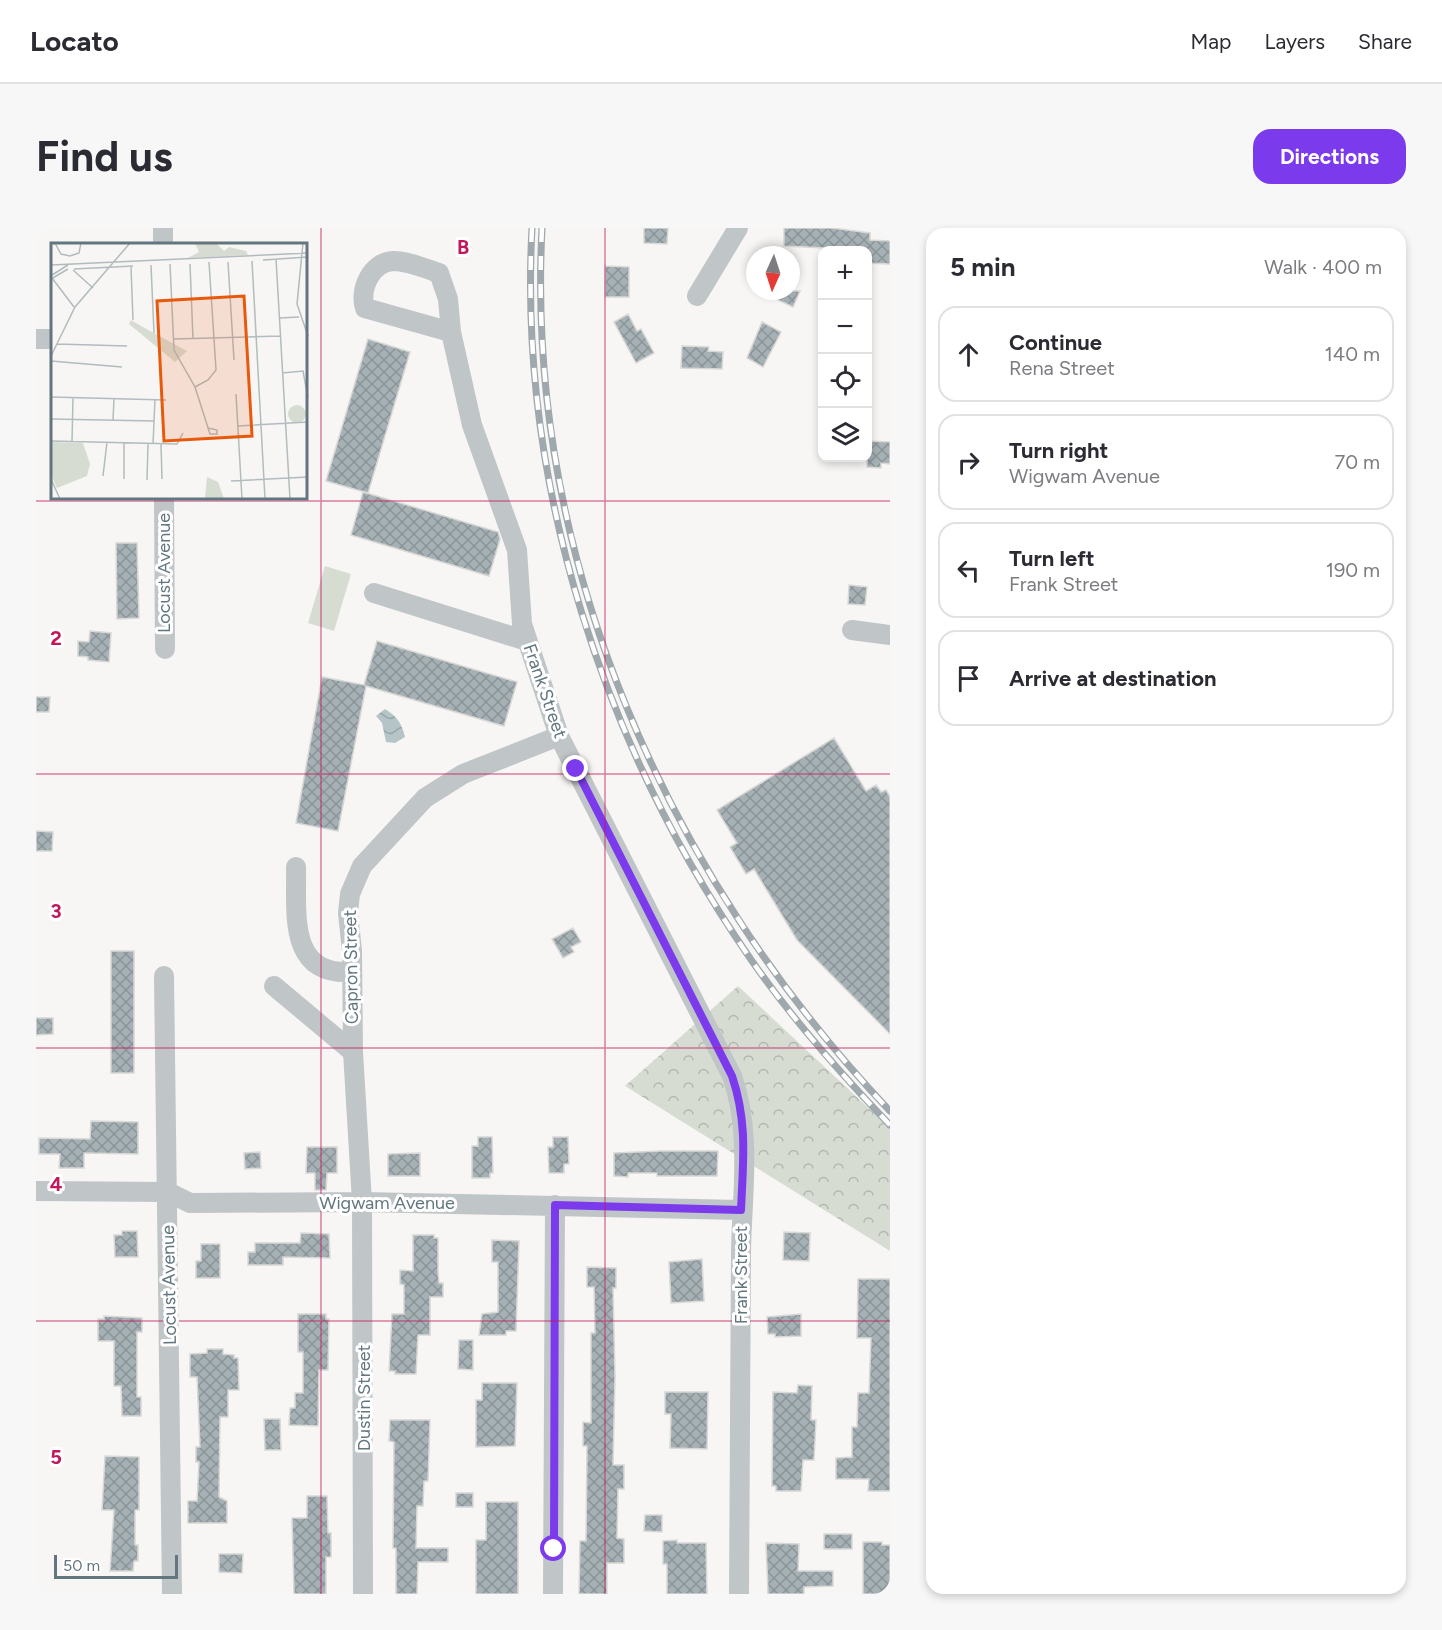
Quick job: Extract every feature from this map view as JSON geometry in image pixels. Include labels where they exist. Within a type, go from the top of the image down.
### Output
[{"type":"street","points":[[697,296],[738,228]]},
{"type":"street","name":"Frank Street","points":[[451,332],[366,308],[362,299],[364,285],[374,270],[391,261],[416,265],[439,273],[448,299],[451,332],[472,425],[517,550],[522,624],[559,736],[732,1076],[741,1103],[744,1123],[741,1210],[739,1594]]},
{"type":"street","name":"Locust Avenue","points":[[164,500],[165,649]]},
{"type":"street","points":[[374,593],[527,641]]},
{"type":"street","points":[[852,630],[890,635]]},
{"type":"street","name":"Capron Street","points":[[362,1202],[348,913],[350,894],[357,875],[370,856],[419,804],[438,789],[464,773],[559,736]]},
{"type":"street","points":[[296,867],[298,928],[306,957],[318,966],[337,973],[352,972]]},
{"type":"street","name":"Locust Avenue","points":[[164,976],[172,1594]]},
{"type":"street","points":[[274,986],[353,1052]]},
{"type":"street","name":"Wigwam Avenue","points":[[36,1191],[168,1192],[190,1203],[362,1202],[741,1210]]},
{"type":"street","name":"Dustin Street","points":[[362,1202],[363,1594]]},
{"type":"street","points":[[553,1594],[555,1205]]},
{"type":"green space","points":[[325,566],[351,574],[334,631],[308,623]]},
{"type":"green space","points":[[738,986],[890,1128],[890,1251],[625,1086]]},
{"type":"water","points":[[385,709],[393,714],[404,732],[405,737],[395,743],[386,742],[382,723],[376,716]]},
{"type":"building","points":[[644,228],[668,228],[667,244],[644,243]]},
{"type":"building","points":[[784,228],[832,228],[870,233],[870,240],[890,241],[890,264],[872,263],[872,246],[784,246]]},
{"type":"building","points":[[605,266],[629,267],[629,297],[605,297]]},
{"type":"building","points":[[778,300],[796,300],[793,307]]},
{"type":"building","points":[[628,314],[637,331],[641,329],[654,353],[636,363],[614,322]]},
{"type":"building","points":[[762,322],[781,332],[763,367],[747,358]]},
{"type":"building","points":[[368,339],[410,352],[368,493],[326,481]]},
{"type":"building","points":[[682,346],[709,347],[708,351],[723,352],[722,369],[681,368]]},
{"type":"building","points":[[872,441],[890,442],[890,464],[881,463],[881,468],[867,467],[867,462],[872,462]]},
{"type":"building","points":[[363,492],[498,532],[500,539],[489,576],[351,535]]},
{"type":"building","points":[[116,543],[137,543],[139,618],[117,619]]},
{"type":"building","points":[[849,585],[867,587],[865,605],[848,604]]},
{"type":"building","points":[[90,631],[111,633],[109,662],[88,660],[88,657],[78,656],[78,641],[89,642]]},
{"type":"building","points":[[377,641],[517,682],[504,726],[366,686],[338,831],[296,823],[322,677],[364,685]]},
{"type":"building","points":[[36,697],[50,697],[49,712],[36,712]]},
{"type":"building","points":[[834,738],[866,791],[876,785],[881,792],[886,790],[890,797],[890,1034],[797,940],[754,869],[746,874],[730,847],[737,843],[717,810]]},
{"type":"building","points":[[36,831],[53,832],[52,851],[36,851]]},
{"type":"building","points":[[573,928],[581,942],[571,947],[574,952],[563,958],[552,939]]},
{"type":"building","points":[[111,951],[134,951],[134,1073],[111,1073]]},
{"type":"building","points":[[36,1018],[53,1018],[53,1034],[36,1035]]},
{"type":"building","points":[[91,1121],[138,1122],[138,1154],[84,1153],[84,1168],[59,1168],[60,1154],[39,1154],[39,1138],[90,1139]]},
{"type":"building","points":[[478,1137],[492,1137],[493,1173],[490,1173],[490,1178],[472,1178],[472,1146],[478,1146]]},
{"type":"building","points":[[553,1137],[568,1137],[569,1164],[564,1164],[564,1173],[549,1173],[548,1147],[553,1147]]},
{"type":"building","points":[[307,1147],[337,1147],[337,1173],[327,1173],[326,1190],[315,1190],[315,1173],[306,1173]]},
{"type":"building","points":[[718,1151],[717,1176],[657,1176],[657,1173],[628,1173],[628,1177],[614,1176],[614,1153]]},
{"type":"building","points":[[260,1152],[261,1168],[245,1169],[244,1153]]},
{"type":"building","points":[[420,1153],[420,1176],[388,1176],[388,1154]]},
{"type":"building","points":[[122,1231],[137,1231],[138,1257],[115,1257],[114,1235],[122,1235]]},
{"type":"building","points":[[784,1232],[810,1233],[809,1261],[783,1260]]},
{"type":"building","points":[[301,1233],[329,1234],[330,1258],[283,1257],[283,1265],[248,1265],[248,1252],[255,1252],[255,1243],[300,1243]]},
{"type":"building","points":[[413,1235],[434,1235],[434,1238],[438,1238],[439,1283],[443,1283],[443,1297],[430,1297],[430,1335],[418,1335],[416,1374],[395,1374],[395,1371],[389,1371],[392,1314],[404,1314],[404,1285],[400,1284],[400,1270],[413,1271]]},
{"type":"building","points":[[492,1240],[519,1241],[516,1331],[506,1331],[506,1335],[479,1335],[482,1314],[498,1312],[498,1262],[492,1262]]},
{"type":"building","points":[[201,1244],[220,1244],[220,1278],[196,1278],[196,1261],[201,1261]]},
{"type":"building","points":[[702,1259],[704,1301],[671,1303],[669,1262]]},
{"type":"building","points":[[587,1267],[616,1268],[616,1288],[613,1288],[615,1376],[613,1465],[624,1465],[624,1489],[618,1489],[617,1538],[624,1539],[624,1563],[607,1563],[607,1594],[579,1594],[580,1541],[586,1541],[587,1446],[583,1446],[583,1422],[591,1423],[591,1333],[595,1333],[594,1287],[587,1287]]},
{"type":"building","points":[[858,1279],[890,1279],[890,1491],[868,1491],[869,1479],[836,1479],[836,1458],[852,1457],[852,1427],[857,1427],[858,1393],[869,1393],[871,1338],[857,1338]]},
{"type":"building","points":[[298,1314],[326,1314],[326,1319],[329,1319],[328,1370],[319,1370],[318,1426],[289,1425],[290,1408],[295,1408],[295,1393],[303,1393],[303,1352],[298,1352]]},
{"type":"building","points":[[801,1314],[801,1336],[775,1337],[775,1334],[768,1334],[767,1317]]},
{"type":"building","points":[[104,1316],[142,1318],[142,1332],[137,1332],[137,1397],[141,1397],[141,1416],[122,1416],[121,1386],[114,1386],[114,1341],[98,1341],[98,1319],[104,1319]]},
{"type":"building","points":[[459,1340],[473,1340],[473,1370],[458,1369]]},
{"type":"building","points":[[207,1349],[223,1349],[223,1354],[234,1355],[234,1358],[238,1358],[239,1390],[228,1390],[228,1417],[220,1417],[219,1497],[227,1501],[227,1523],[188,1523],[188,1501],[197,1501],[199,1462],[196,1462],[196,1447],[200,1447],[197,1377],[190,1377],[190,1354],[207,1353]]},
{"type":"building","points":[[482,1383],[517,1383],[515,1446],[476,1447],[476,1400],[482,1400]]},
{"type":"building","points":[[798,1385],[812,1386],[811,1420],[816,1420],[814,1460],[803,1460],[801,1491],[776,1491],[776,1486],[772,1486],[773,1392],[797,1393]]},
{"type":"building","points":[[665,1392],[708,1392],[707,1449],[670,1448],[671,1414],[665,1414]]},
{"type":"building","points":[[264,1419],[280,1419],[281,1450],[265,1450]]},
{"type":"building","points":[[390,1420],[430,1420],[428,1481],[424,1481],[423,1506],[417,1506],[416,1548],[448,1548],[448,1562],[418,1562],[417,1594],[396,1594],[396,1548],[393,1548],[394,1442],[389,1441]]},
{"type":"building","points":[[105,1456],[139,1457],[139,1510],[135,1510],[135,1545],[138,1545],[138,1561],[134,1561],[133,1571],[110,1571],[114,1510],[102,1510]]},
{"type":"building","points":[[456,1493],[473,1493],[473,1507],[456,1507]]},
{"type":"building","points":[[307,1496],[327,1496],[331,1557],[326,1557],[326,1594],[294,1594],[292,1518],[307,1518]]},
{"type":"building","points":[[486,1502],[518,1502],[518,1594],[476,1594],[476,1540],[486,1540]]},
{"type":"building","points":[[645,1515],[662,1515],[662,1532],[644,1531]]},
{"type":"building","points":[[824,1534],[852,1534],[852,1549],[824,1549]]},
{"type":"building","points":[[677,1540],[677,1543],[706,1543],[707,1594],[667,1594],[667,1564],[663,1564],[663,1541]]},
{"type":"building","points":[[863,1542],[882,1542],[882,1545],[890,1545],[890,1594],[863,1594]]},
{"type":"building","points":[[766,1543],[799,1544],[798,1571],[833,1571],[833,1586],[804,1587],[804,1594],[768,1594]]},
{"type":"building","points":[[219,1554],[243,1554],[242,1573],[219,1572]]},
{"type":"railway","points":[[532,228],[531,325],[540,422],[557,518],[582,612],[614,705],[654,794],[700,880],[752,961],[818,1046],[890,1125]]},
{"type":"railway","points":[[542,228],[543,351],[558,472],[586,590],[626,705],[677,815],[739,920],[810,1019],[890,1111]]},
{"type":"route","points":[[554,1549],[555,1205],[741,1210],[744,1140],[741,1103],[732,1076],[576,769]]}]
